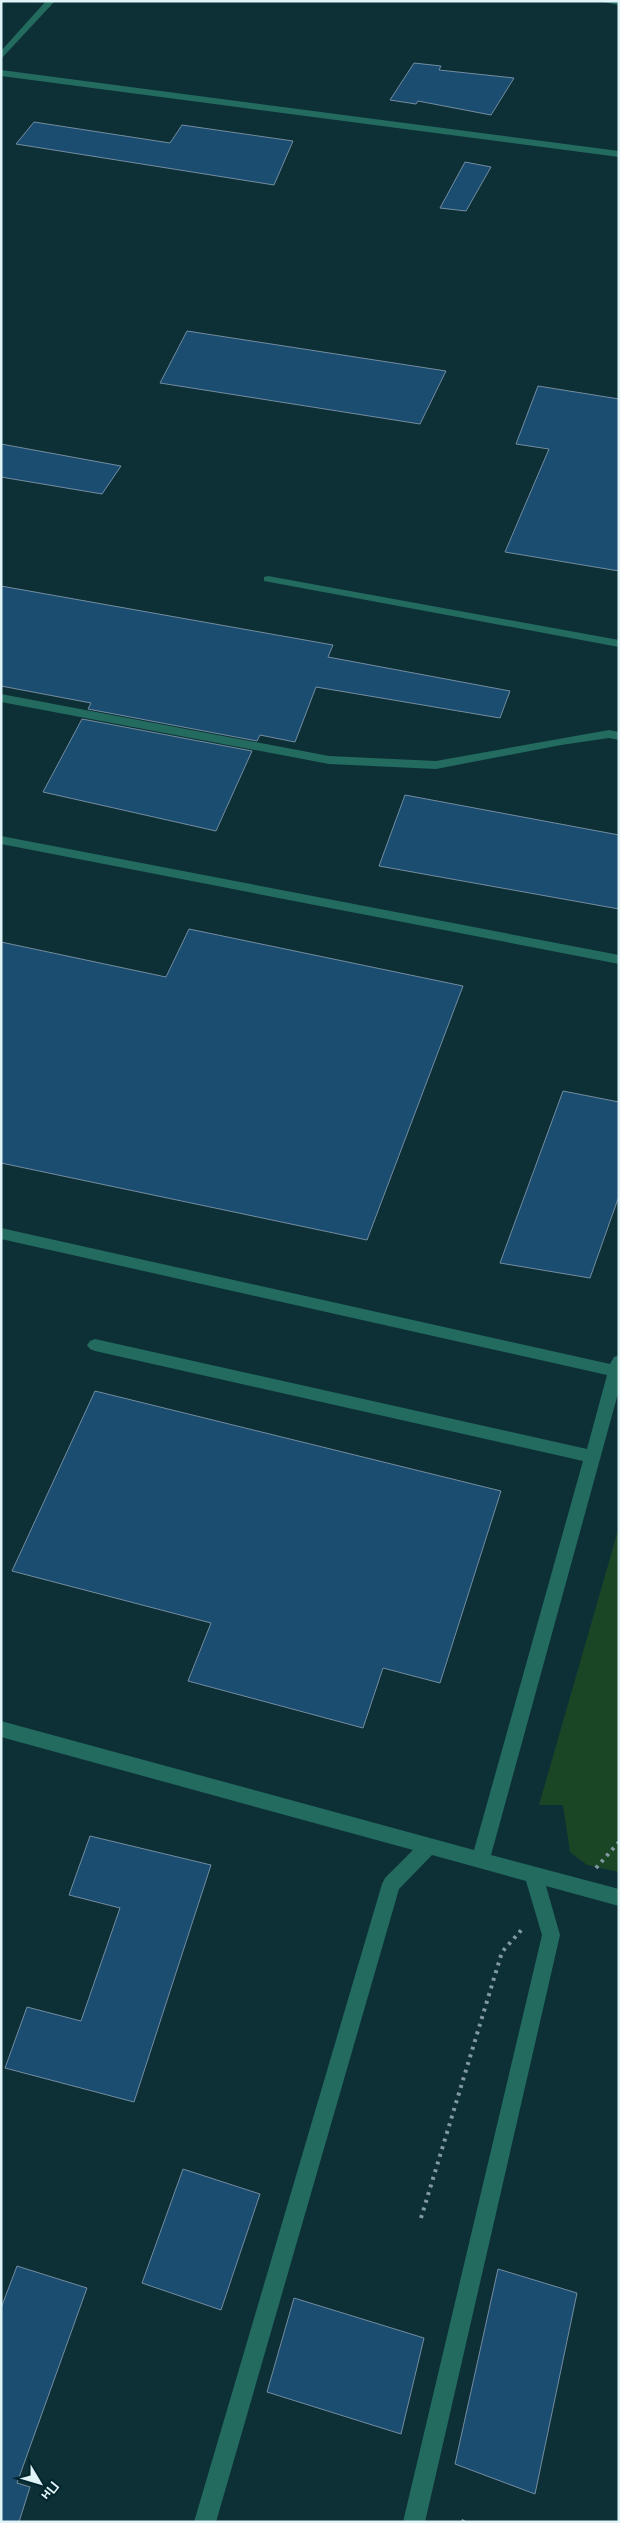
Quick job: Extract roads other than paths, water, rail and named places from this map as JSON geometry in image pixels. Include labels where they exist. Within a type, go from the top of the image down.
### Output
[{"type":"lane","points":[[1,56],[50,1]]},
{"type":"lane","points":[[602,1],[619,3]]},
{"type":"lane","points":[[1,73],[619,154]]},
{"type":"lane","points":[[268,579],[619,644]]},
{"type":"lane","points":[[1,698],[329,760],[436,765],[561,741],[609,734],[619,736]]},
{"type":"lane","points":[[1,840],[619,960]]},
{"type":"lane","points":[[1,1233],[618,1368],[480,1861]]},
{"type":"lane","points":[[95,1345],[592,1457]]},
{"type":"lane","points":[[1,1729],[619,1898]]},
{"type":"lane","points":[[205,2522],[391,1884],[428,1847]]},
{"type":"lane","points":[[414,2522],[551,1935],[534,1876]]}]
